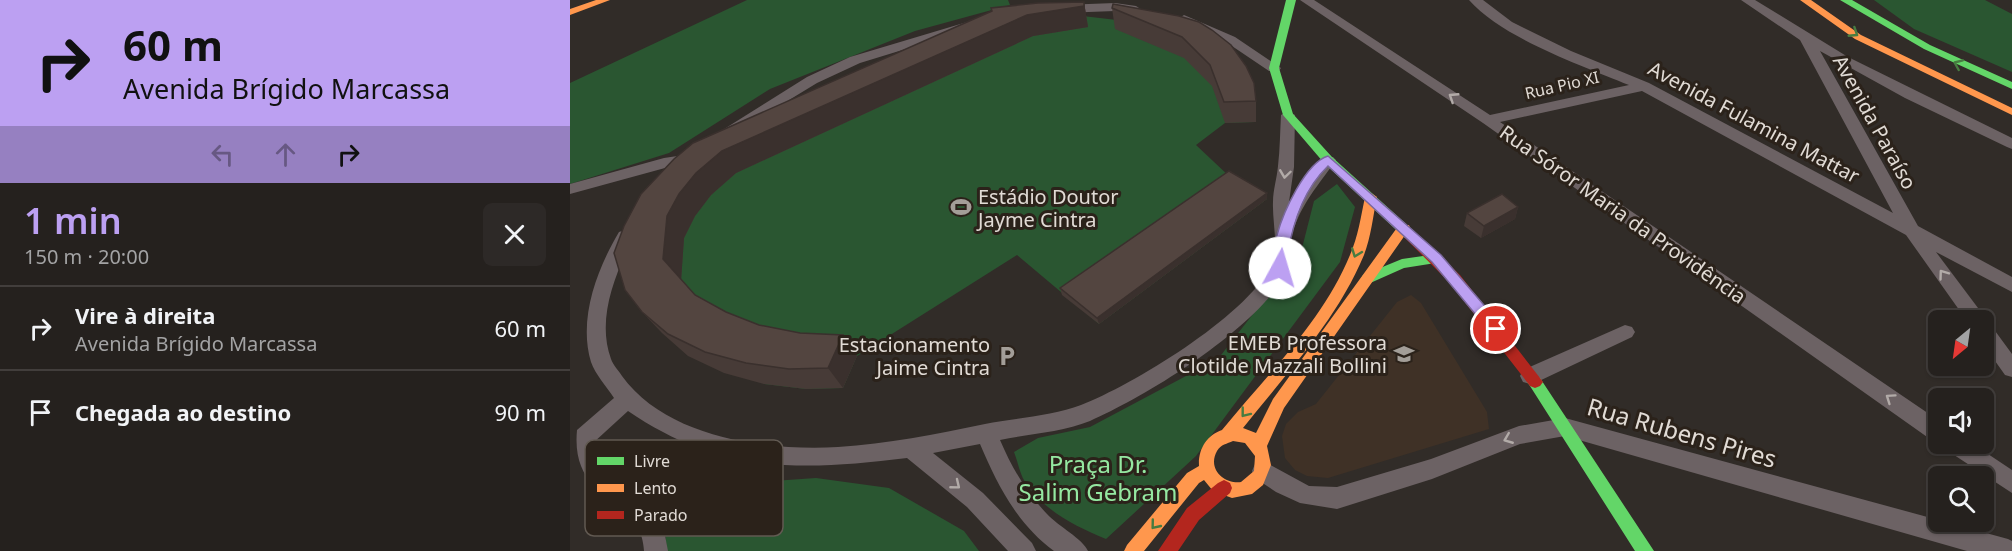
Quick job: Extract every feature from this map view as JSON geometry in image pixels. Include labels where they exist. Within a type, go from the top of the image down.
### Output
[{"type":"street","points":[[570,12],[605,0]]},
{"type":"street","points":[[783,456],[837,457],[911,448],[1083,414],[1150,379],[1228,326],[1256,299],[1280,268],[1283,235],[1281,202],[1286,167],[1288,116],[1274,68],[1291,0]]},
{"type":"street","name":"Rua Sóror Maria da Providência","points":[[1306,0],[1488,120],[1928,425]]},
{"type":"street","name":"Avenida Fulamina Mattar","points":[[1476,0],[1508,25],[1566,54],[1644,86],[1910,227],[2012,285]]},
{"type":"street","points":[[1746,0],[1805,38],[1892,88],[2012,144]]},
{"type":"street","points":[[1805,0],[1858,37],[1913,66],[2012,112]]},
{"type":"street","points":[[1845,0],[1936,54],[2012,86]]},
{"type":"street","points":[[1043,10],[1115,7],[1160,13],[1209,27],[1247,48],[1274,68]]},
{"type":"street","points":[[718,138],[812,80],[855,60],[978,23]]},
{"type":"street","name":"Avenida Paraíso","points":[[1805,38],[1910,227],[1969,310]]},
{"type":"street","name":"Rua Pio XI","points":[[1488,120],[1644,86]]},
{"type":"street","points":[[1288,116],[1328,160],[1437,258],[1496,329],[1565,427],[1645,551]]},
{"type":"street","points":[[570,189],[695,155],[666,181]]},
{"type":"street","points":[[1283,235],[1301,191],[1315,171],[1328,160]]},
{"type":"street","points":[[1226,436],[1245,436],[1259,445],[1264,455],[1263,471],[1258,478],[1243,488],[1224,488],[1209,478],[1206,470],[1206,454],[1211,446],[1226,436],[1303,338],[1349,271],[1358,252],[1371,197]]},
{"type":"street","points":[[631,226],[609,268],[601,294],[597,327],[601,362],[627,399],[667,426],[705,440]]},
{"type":"street","points":[[1259,445],[1278,404],[1404,228]]},
{"type":"street","points":[[1368,279],[1402,264],[1437,258]]},
{"type":"street","points":[[1530,376],[1625,332]]},
{"type":"street","points":[[1994,344],[2012,369]]},
{"type":"street","points":[[585,476],[577,456],[585,437],[627,399]]},
{"type":"street","name":"Rua Rubens Pires","points":[[1263,471],[1308,496],[1336,498],[1432,469],[1518,435],[1565,427],[2008,551]]},
{"type":"street","points":[[987,434],[1009,483],[1037,519],[1068,549],[1076,551]]},
{"type":"street","points":[[911,448],[975,500],[1024,551]]},
{"type":"street","points":[[1970,454],[2012,483]]},
{"type":"street","points":[[1133,551],[1193,478],[1206,470]]},
{"type":"street","points":[[1167,551],[1193,514],[1224,488]]},
{"type":"shaded area","name":"EMEB Professora Clotilde Mazzali Bollini","points":[[1411,295],[1421,303],[1487,412],[1489,429],[1328,478],[1307,476],[1295,470],[1285,458],[1282,436],[1286,424],[1298,412],[1316,404],[1397,302]]},
{"type":"green space","points":[[747,0],[1008,0],[1010,5],[915,31],[770,89],[669,153],[570,184],[570,83]]},
{"type":"green space","points":[[1874,0],[1985,0],[2012,14],[2012,72],[1914,29]]},
{"type":"green space","name":"Estádio Doutor Jayme Cintra","points":[[1074,15],[1134,22],[1254,104],[1256,122],[1225,123],[1196,145],[1230,177],[1267,199],[1099,324],[1017,255],[857,356],[843,388],[806,389],[764,384],[642,247],[690,181]]},
{"type":"green space","name":"Praça Dr. Salim Gebram","points":[[1337,184],[1355,207],[1340,262],[1196,456],[1106,539],[1062,517],[1042,502],[1024,480],[1014,452],[1038,438],[1090,427],[1218,359],[1301,252],[1314,201]]},
{"type":"green space","points":[[816,478],[889,488],[964,531],[979,551],[667,551],[665,536],[783,536],[783,480]]},
{"type":"building","points":[[1084,2],[1084,6],[1027,15],[722,151],[696,173],[679,194],[667,216],[663,259],[695,295],[726,312],[759,325],[800,333],[843,335],[828,368],[789,369],[746,363],[705,352],[668,334],[642,312],[625,290],[614,253],[624,226],[641,194],[674,159],[693,143],[992,11],[991,8],[1038,3]]},
{"type":"building","points":[[1113,4],[1179,16],[1199,22],[1212,30],[1231,45],[1246,66],[1254,83],[1256,101],[1224,102],[1210,65],[1182,37],[1112,8]]},
{"type":"building","points":[[1229,171],[1267,193],[1097,318],[1060,288]]},
{"type":"building","points":[[1502,194],[1518,207],[1484,226],[1467,213]]},
{"type":"traffic: fast","points":[[1291,0],[1274,68],[1288,115],[1328,160],[1410,235]]},
{"type":"traffic: fast","points":[[1845,0],[1927,47],[2012,86]]},
{"type":"traffic: fast","points":[[1368,279],[1402,264],[1437,259]]},
{"type":"traffic: fast","points":[[1535,382],[1645,551]]},
{"type":"traffic: slow","points":[[570,12],[605,0]]},
{"type":"traffic: slow","points":[[1805,0],[1858,37],[2012,112]]},
{"type":"traffic: slow","points":[[1226,437],[1316,325],[1346,278],[1357,255],[1371,197]]},
{"type":"traffic: slow","points":[[1259,445],[1278,404],[1404,228]]},
{"type":"traffic: slow","points":[[1229,434],[1241,434],[1255,442],[1263,456],[1263,462],[1261,473],[1255,482],[1241,490],[1229,490],[1212,478],[1207,468],[1207,456],[1219,439],[1229,434]]},
{"type":"traffic: slow","points":[[1133,551],[1193,478],[1206,470]]},
{"type":"traffic: jam","points":[[1410,235],[1455,279],[1535,382]]},
{"type":"traffic: jam","points":[[1167,551],[1193,514],[1224,488]]},
{"type":"place","name":"Estádio Doutor Jayme Cintra","points":[[961,207]]},
{"type":"place","name":"EMEB Professora Clotilde Mazzali Bollini","points":[[1404,354]]},
{"type":"place","name":"Estacionamento Jaime Cintra","points":[[1007,356]]},
{"type":"route","points":[[1280,268],[1283,235],[1301,191],[1315,171],[1328,160],[1437,258],[1496,329]]}]
